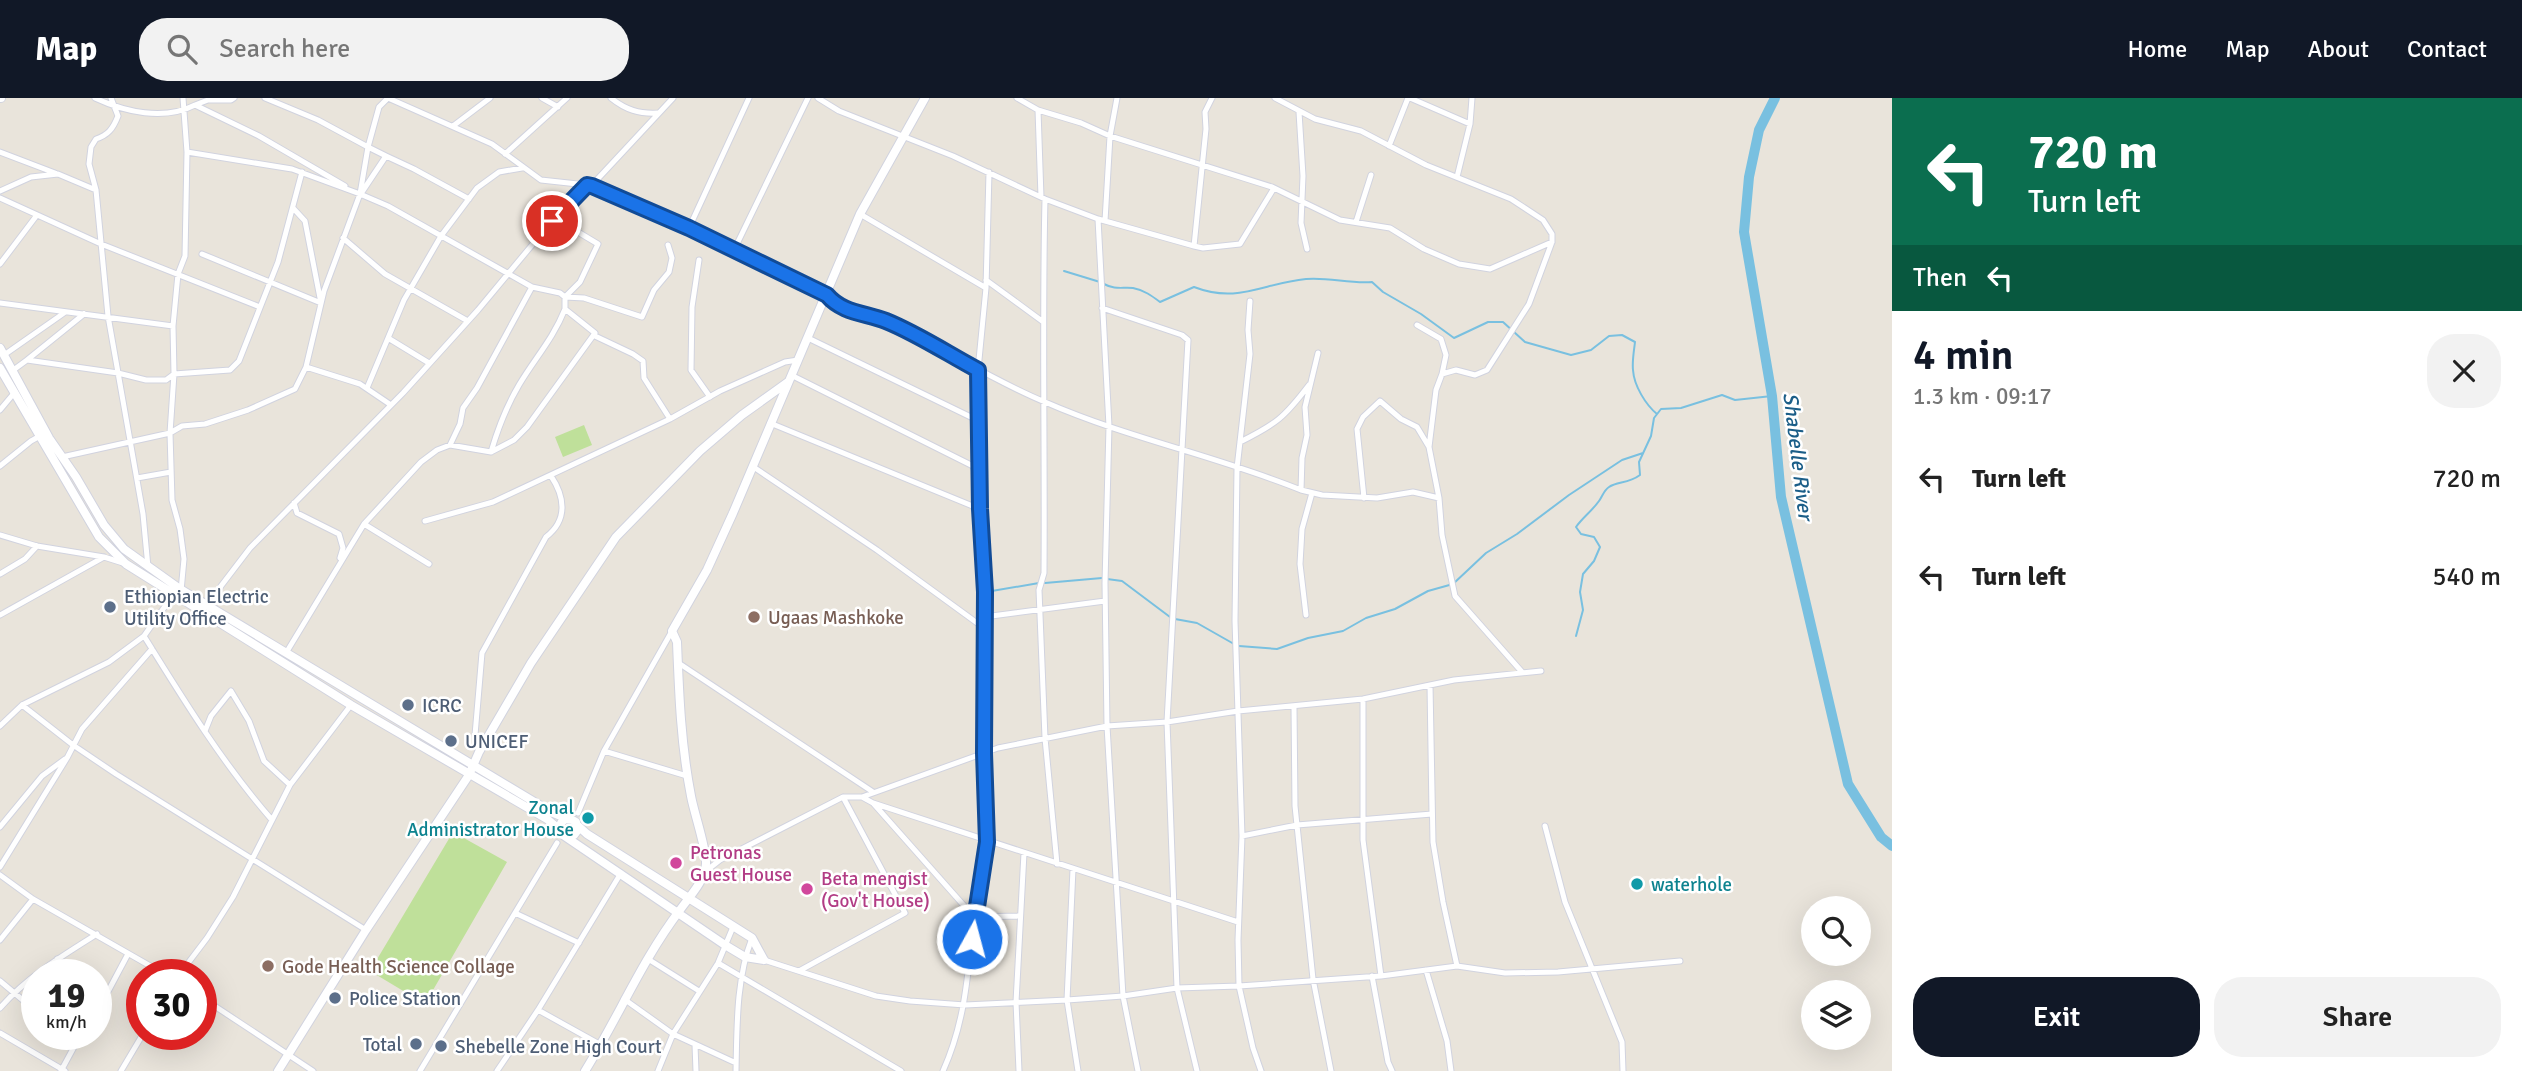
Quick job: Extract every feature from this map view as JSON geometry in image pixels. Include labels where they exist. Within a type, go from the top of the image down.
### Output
[{"type":"street","points":[[95,98],[115,107],[146,113],[183,111],[208,100],[234,98]]},
{"type":"street","points":[[111,98],[118,116],[114,127],[106,135],[96,139],[91,147],[89,164],[96,190],[108,316],[137,478],[148,567]]},
{"type":"street","points":[[0,726],[22,705],[109,662],[144,636],[177,592],[184,559],[180,528],[174,511],[170,433],[174,374],[173,326],[178,274],[185,256],[187,152],[183,98]]},
{"type":"street","points":[[265,98],[318,120],[469,199]]},
{"type":"street","points":[[62,457],[170,433],[182,426],[205,424],[295,390],[306,366],[321,303],[360,194],[368,147],[379,107],[388,98],[492,144],[541,180],[589,185],[689,228],[827,295],[840,307],[885,321],[1045,403],[1312,493],[1377,498],[1413,492],[1439,498]]},
{"type":"street","points":[[453,126],[490,98]]},
{"type":"street","points":[[542,98],[558,107]]},
{"type":"street","points":[[505,154],[567,98]]},
{"type":"street","points":[[611,98],[622,107],[641,114],[658,113]]},
{"type":"street","points":[[210,607],[221,586],[250,548],[391,405],[552,221],[673,98]]},
{"type":"street","points":[[689,228],[749,98]]},
{"type":"street","points":[[734,250],[808,98]]},
{"type":"street","points":[[818,98],[839,111],[989,172],[1043,198],[1098,219],[1203,248],[1240,244],[1274,188]]},
{"type":"street","points":[[564,834],[576,833],[573,821],[604,751],[707,570],[860,214],[925,98]]},
{"type":"street","points":[[1017,98],[1038,110],[1081,123],[1110,136],[1274,188],[1339,220],[1390,229],[1424,249],[1459,264],[1486,270],[1552,242]]},
{"type":"street","points":[[1105,221],[1110,136],[1117,98]]},
{"type":"street","points":[[1194,246],[1206,129],[1205,112],[1212,98]]},
{"type":"street","points":[[1275,98],[1315,119],[1361,131],[1426,165],[1511,199],[1543,220],[1552,234],[1552,242],[1529,304],[1487,370],[1475,375],[1456,370],[1442,374]]},
{"type":"street","points":[[1294,106],[1297,98]]},
{"type":"street","points":[[1389,146],[1409,98],[1470,124]]},
{"type":"street","points":[[1457,177],[1470,124],[1472,98]]},
{"type":"street","points":[[195,105],[259,136],[360,194]]},
{"type":"street","points":[[1038,110],[1043,198],[1042,321],[1045,403],[1044,573],[1039,590],[1045,738],[1057,864]]},
{"type":"street","points":[[1299,112],[1303,176],[1301,223],[1307,249]]},
{"type":"street","points":[[0,152],[96,190]]},
{"type":"street","points":[[187,152],[302,172],[388,206],[532,288],[560,293],[565,297],[584,298],[642,317],[654,290],[669,272],[672,258],[668,245]]},
{"type":"street","points":[[360,194],[386,156]]},
{"type":"street","points":[[367,388],[410,290],[441,236],[477,188],[499,172],[522,168]]},
{"type":"street","points":[[27,360],[118,373],[146,380],[166,380],[174,374],[230,370],[239,361],[270,282],[302,172]]},
{"type":"street","points":[[943,1071],[954,1046],[965,1004],[974,916],[987,842],[984,753],[985,592],[980,509],[978,370],[986,288],[989,172]]},
{"type":"street","points":[[0,191],[31,177],[58,174]]},
{"type":"street","points":[[1356,222],[1371,175]]},
{"type":"street","points":[[0,198],[101,244],[260,307]]},
{"type":"street","points":[[293,208],[305,221],[321,303]]},
{"type":"street","points":[[860,214],[986,288]]},
{"type":"street","points":[[0,264],[37,215]]},
{"type":"street","points":[[1098,219],[1110,426],[1105,601],[1107,726],[1123,996],[1138,1071]]},
{"type":"street","points":[[491,452],[500,421],[517,387],[555,333],[565,309],[565,297],[580,282],[598,244],[573,229],[552,221]]},
{"type":"street","points":[[343,238],[385,274],[466,320]]},
{"type":"street","points":[[202,254],[321,303]]},
{"type":"street","points":[[699,260],[692,307],[691,370],[710,397]]},
{"type":"street","points":[[986,280],[1042,321]]},
{"type":"street","points":[[450,445],[460,424],[463,408],[477,388],[532,288]]},
{"type":"street","points":[[1250,301],[1250,354],[1237,468],[1235,621],[1242,836],[1238,922],[1239,986],[1261,1071]]},
{"type":"street","points":[[0,303],[173,326]]},
{"type":"street","points":[[1102,308],[1182,335],[1188,340],[1167,722],[1177,988],[1197,1071]]},
{"type":"street","points":[[565,309],[589,326],[595,336],[643,361],[644,378],[670,419]]},
{"type":"street","points":[[64,313],[2,352],[12,377],[109,532],[124,549],[188,604],[286,653],[433,754],[547,819],[564,834],[744,957],[764,960],[895,1000],[965,1004],[1123,996],[1177,988],[1381,976],[1457,966],[1505,973],[1680,961]]},
{"type":"street","points":[[12,377],[27,360],[84,314]]},
{"type":"street","points":[[1417,325],[1441,339],[1446,355],[1436,390],[1429,447]]},
{"type":"street","points":[[281,662],[365,524],[421,462],[450,445],[491,452],[514,440],[527,427],[553,388],[595,336]]},
{"type":"street","points":[[388,338],[429,363]]},
{"type":"street","points":[[808,338],[979,421]]},
{"type":"street","points":[[1301,490],[1307,435],[1305,407],[1318,353]]},
{"type":"street","points":[[425,521],[493,502],[785,362],[798,360]]},
{"type":"street","points":[[306,366],[367,388],[391,405]]},
{"type":"street","points":[[0,368],[12,377],[15,392],[99,537],[126,564]]},
{"type":"street","points":[[790,378],[981,470]]},
{"type":"street","points":[[278,1071],[366,930],[469,775],[531,663],[616,537],[700,451],[790,378]]},
{"type":"street","points":[[1240,442],[1273,426],[1310,383]]},
{"type":"street","points":[[0,410],[15,392]]},
{"type":"street","points":[[1364,498],[1357,429],[1363,417],[1380,401],[1401,419],[1418,427],[1429,447],[1455,596],[1522,672]]},
{"type":"street","points":[[770,423],[980,509]]},
{"type":"street","points":[[0,466],[40,436]]},
{"type":"street","points":[[752,466],[877,550],[984,628]]},
{"type":"street","points":[[137,478],[171,472]]},
{"type":"street","points":[[480,752],[475,735],[482,653],[546,537],[559,524],[563,499],[551,476]]},
{"type":"street","points":[[1306,615],[1300,564],[1302,529],[1312,493]]},
{"type":"street","points":[[295,503],[297,513],[342,538],[343,548],[336,568]]},
{"type":"street","points":[[365,524],[429,564]]},
{"type":"street","points":[[0,535],[37,546],[104,557],[126,564],[210,607],[281,662],[351,705],[371,711],[439,744],[551,813],[573,821],[587,834],[752,938],[764,960]]},
{"type":"street","points":[[0,574],[25,559],[37,546]]},
{"type":"street","points":[[0,615],[104,557]]},
{"type":"street","points":[[984,617],[1105,601]]},
{"type":"street","points":[[671,631],[677,642],[680,723],[687,776],[706,861],[704,873]]},
{"type":"street","points":[[144,636],[246,790],[272,820]]},
{"type":"street","points":[[0,867],[90,716],[152,649]]},
{"type":"street","points":[[677,662],[873,792]]},
{"type":"street","points":[[585,1071],[648,959],[704,873],[720,860],[843,797],[862,797],[984,753],[1107,726],[1167,722],[1238,711],[1363,699],[1454,680],[1541,671]]},
{"type":"street","points":[[1430,685],[1433,842],[1457,966]]},
{"type":"street","points":[[205,730],[211,716],[231,691],[249,721],[264,761],[290,785]]},
{"type":"street","points":[[1363,699],[1362,819],[1381,976]]},
{"type":"street","points":[[22,705],[73,745],[366,930]]},
{"type":"street","points":[[191,959],[233,897],[290,785],[351,705]]},
{"type":"street","points":[[1294,707],[1297,825],[1313,979],[1331,1071]]},
{"type":"street","points":[[433,754],[439,744]]},
{"type":"street","points":[[604,751],[687,776]]},
{"type":"street","points":[[0,827],[42,776],[67,758]]},
{"type":"street","points":[[799,971],[905,914],[843,797]]},
{"type":"street","points":[[862,797],[987,842],[1238,922]]},
{"type":"street","points":[[873,803],[974,916],[1020,916]]},
{"type":"street","points":[[1242,836],[1297,825],[1432,814]]},
{"type":"street","points":[[420,1071],[564,834],[562,821],[573,821]]},
{"type":"street","points":[[1545,826],[1565,902],[1622,1042],[1623,1071]]},
{"type":"street","points":[[1019,1071],[1016,1002],[1024,853]]},
{"type":"street","points":[[1073,869],[1067,1000],[1078,1071]]},
{"type":"street","points":[[497,1071],[538,1010],[621,873]]},
{"type":"street","points":[[0,875],[33,899],[137,959]]},
{"type":"street","points":[[0,940],[33,899]]},
{"type":"street","points":[[515,913],[579,943]]},
{"type":"street","points":[[658,1071],[673,1034],[718,963],[733,927]]},
{"type":"street","points":[[57,959],[97,934]]},
{"type":"street","points":[[736,1071],[744,957],[752,938]]},
{"type":"street","points":[[112,984],[128,954]]},
{"type":"street","points":[[648,959],[699,991]]},
{"type":"street","points":[[718,963],[901,1071]]},
{"type":"street","points":[[1426,970],[1447,1041],[1451,1071]]},
{"type":"street","points":[[1372,976],[1392,1071]]},
{"type":"street","points":[[0,981],[21,999]]},
{"type":"street","points":[[0,1008],[21,987]]},
{"type":"street","points":[[624,999],[673,1034],[736,1063]]},
{"type":"street","points":[[217,1008],[313,1071]]},
{"type":"street","points":[[538,1010],[601,1045]]},
{"type":"street","points":[[0,1032],[63,1070],[72,1050]]},
{"type":"street","points":[[695,1045],[696,1071]]},
{"type":"street","points":[[121,1071],[133,1050]]},
{"type":"green space","points":[[584,425],[592,445],[563,457],[555,437]]},
{"type":"green space","points":[[453,832],[507,862],[425,1004],[370,971]]},
{"type":"waterway","name":"Shabelle River","points":[[1775,98],[1759,130],[1749,177],[1744,232],[1772,396],[1781,497],[1848,784],[1881,837],[1892,846]]},
{"type":"waterway","points":[[1064,271],[1100,282]]},
{"type":"waterway","points":[[1104,284],[1115,288],[1137,289],[1160,302],[1194,287],[1210,292],[1237,293],[1306,279],[1372,282],[1454,338],[1488,322],[1503,322],[1525,342],[1571,355],[1591,350],[1609,336],[1622,335],[1635,342],[1634,376],[1638,389],[1657,414]]},
{"type":"waterway","points":[[1576,636],[1583,610],[1580,592],[1583,574],[1594,561],[1600,547],[1594,537],[1581,534],[1576,527],[1607,488],[1640,475],[1639,462],[1651,436],[1654,418],[1661,409],[1681,408],[1722,395],[1735,400],[1772,396]]},
{"type":"waterway","points":[[1239,646],[1277,649],[1308,638],[1343,631],[1366,618],[1395,609],[1428,591],[1453,584],[1486,553],[1517,534],[1569,495],[1622,460],[1643,453]]},
{"type":"waterway","points":[[1045,583],[1102,578]]},
{"type":"waterway","points":[[1107,579],[1122,581],[1170,617]]},
{"type":"waterway","points":[[986,592],[1039,583]]},
{"type":"waterway","points":[[1175,619],[1197,623],[1234,644]]},
{"type":"place","name":"Ethiopian Electric Utility Office","points":[[110,607]]},
{"type":"place","name":"Ugaas Mashkoke","points":[[754,617]]},
{"type":"place","name":"ICRC","points":[[408,705]]},
{"type":"place","name":"UNICEF","points":[[451,741]]},
{"type":"place","name":"Zonal Administrator House","points":[[588,818]]},
{"type":"place","name":"Petronas Guest House","points":[[676,863]]},
{"type":"place","name":"waterhole","points":[[1637,884]]},
{"type":"place","name":"Beta mengist (Gov't House)","points":[[807,889]]},
{"type":"place","name":"Gode Health Science Collage","points":[[268,966]]},
{"type":"place","name":"Police Station","points":[[335,998]]},
{"type":"place","name":"Total","points":[[416,1044]]},
{"type":"place","name":"Shebelle Zone High Court","points":[[441,1046]]},
{"type":"route","points":[[552,221],[587,185],[592,186],[689,228],[827,295],[840,307],[905,330],[978,370],[980,509],[985,592],[984,753],[987,842],[972,939]]}]
